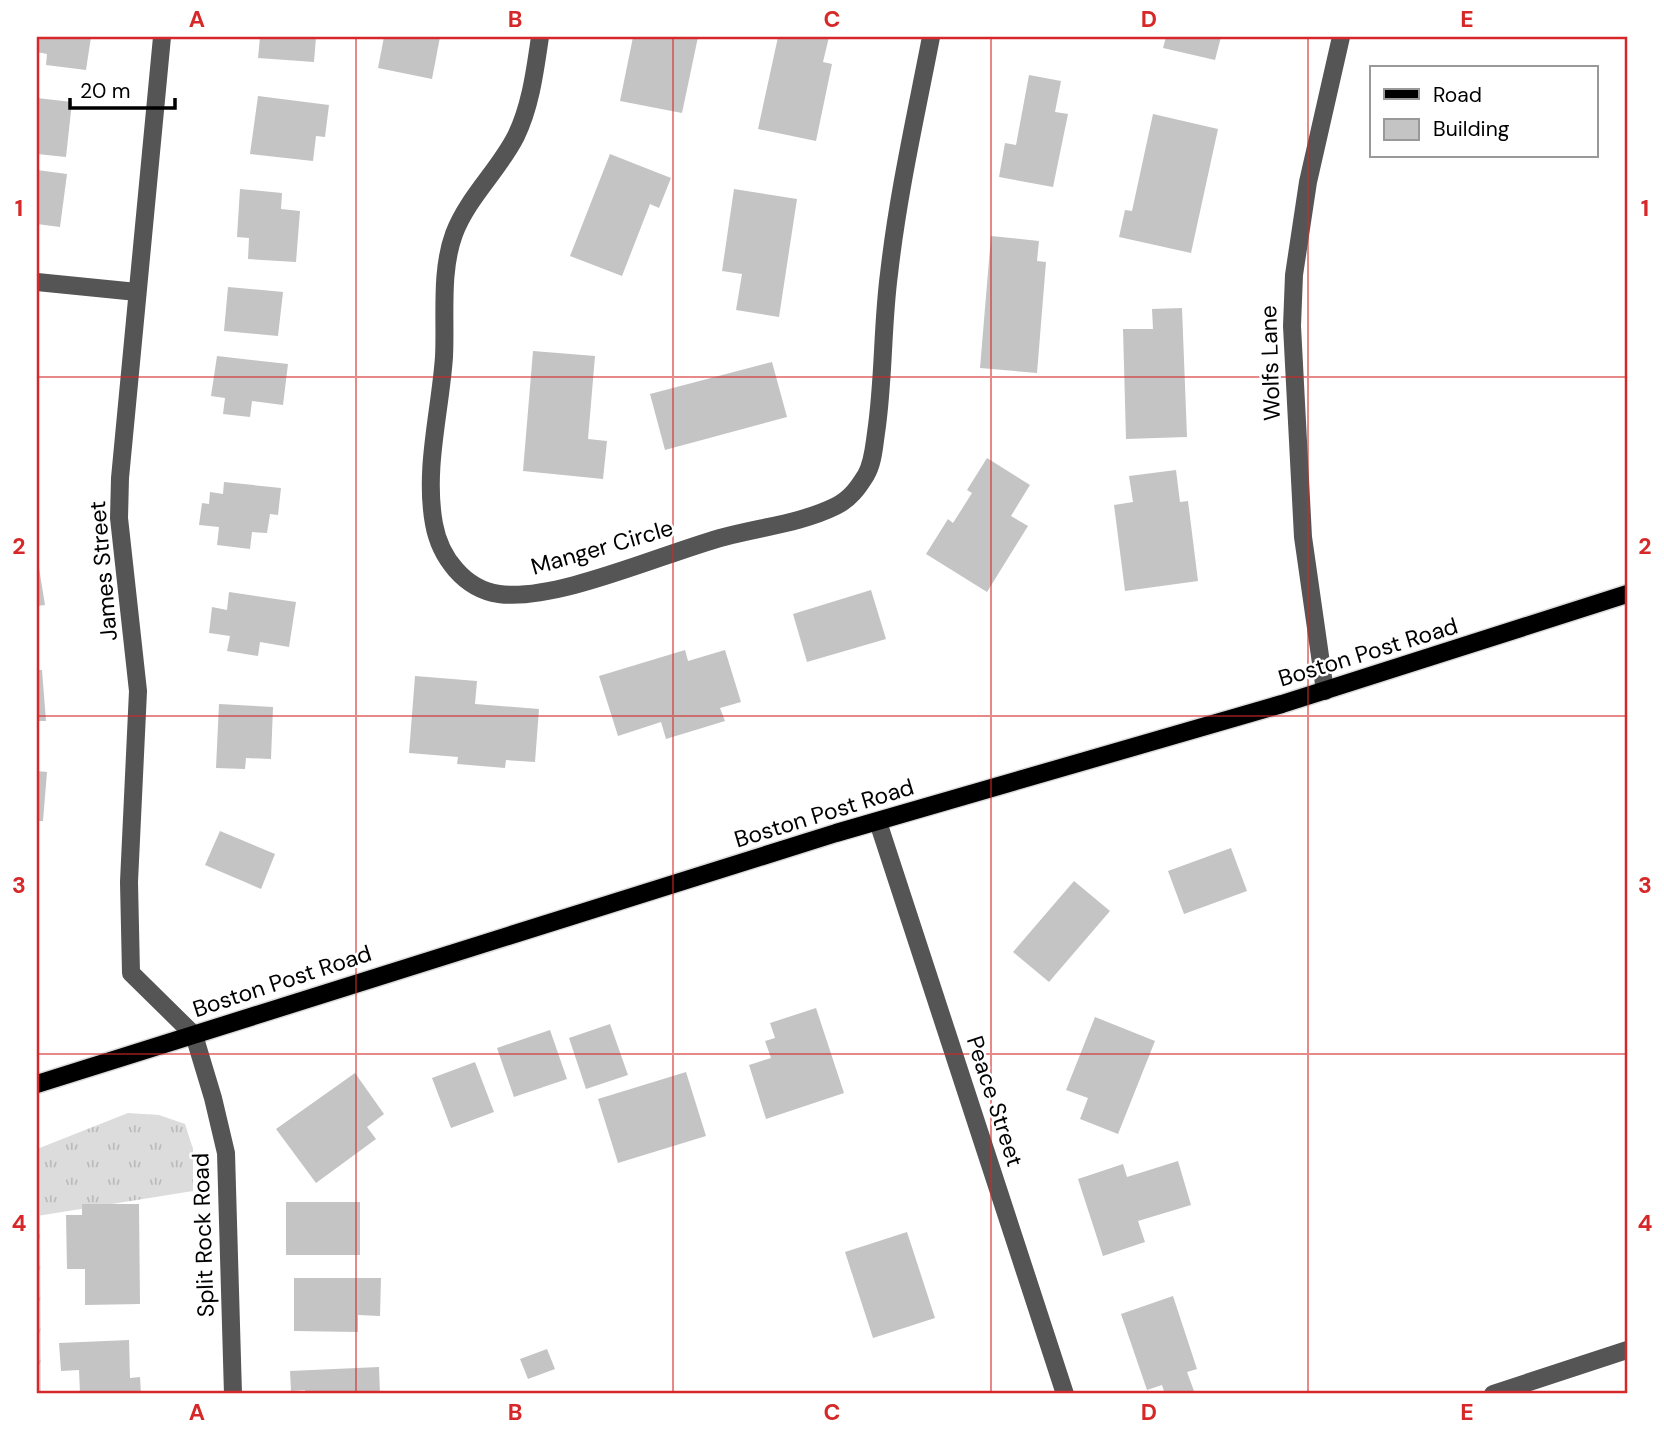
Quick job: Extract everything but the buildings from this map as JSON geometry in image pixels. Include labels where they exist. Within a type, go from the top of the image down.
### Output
[{"type":"main road","name":"Boston Post Road","points":[[37,1084],[878,822],[1325,691],[1627,594]]},
{"type":"street","name":"James Street","points":[[162,37],[118,519],[138,691],[129,883],[131,973],[194,1035]]},
{"type":"street","name":"Manger Circle","points":[[540,37],[532,85],[517,135],[471,201],[454,234],[449,254],[444,361],[432,477],[433,519],[443,555],[458,572],[495,594],[520,595],[563,587],[723,537],[801,519],[837,506],[854,494],[869,471],[874,452],[882,393],[888,275],[931,37]]},
{"type":"street","name":"Wolfs Lane","points":[[1325,691],[1303,537],[1292,326],[1294,275],[1308,182],[1340,37]]},
{"type":"street","points":[[37,282],[137,292]]},
{"type":"street","name":"Peace Street","points":[[878,822],[1065,1394]]},
{"type":"street","name":"Split Rock Road","points":[[194,1035],[226,1153],[233,1394]]},
{"type":"street","points":[[1493,1394],[1627,1350]]},
{"type":"green space","points":[[128,1113],[159,1115],[185,1124],[193,1149],[193,1191],[37,1216],[37,1149]]},
{"type":"green space","points":[[40,1213],[41,1394],[37,1394],[37,1216]]}]
